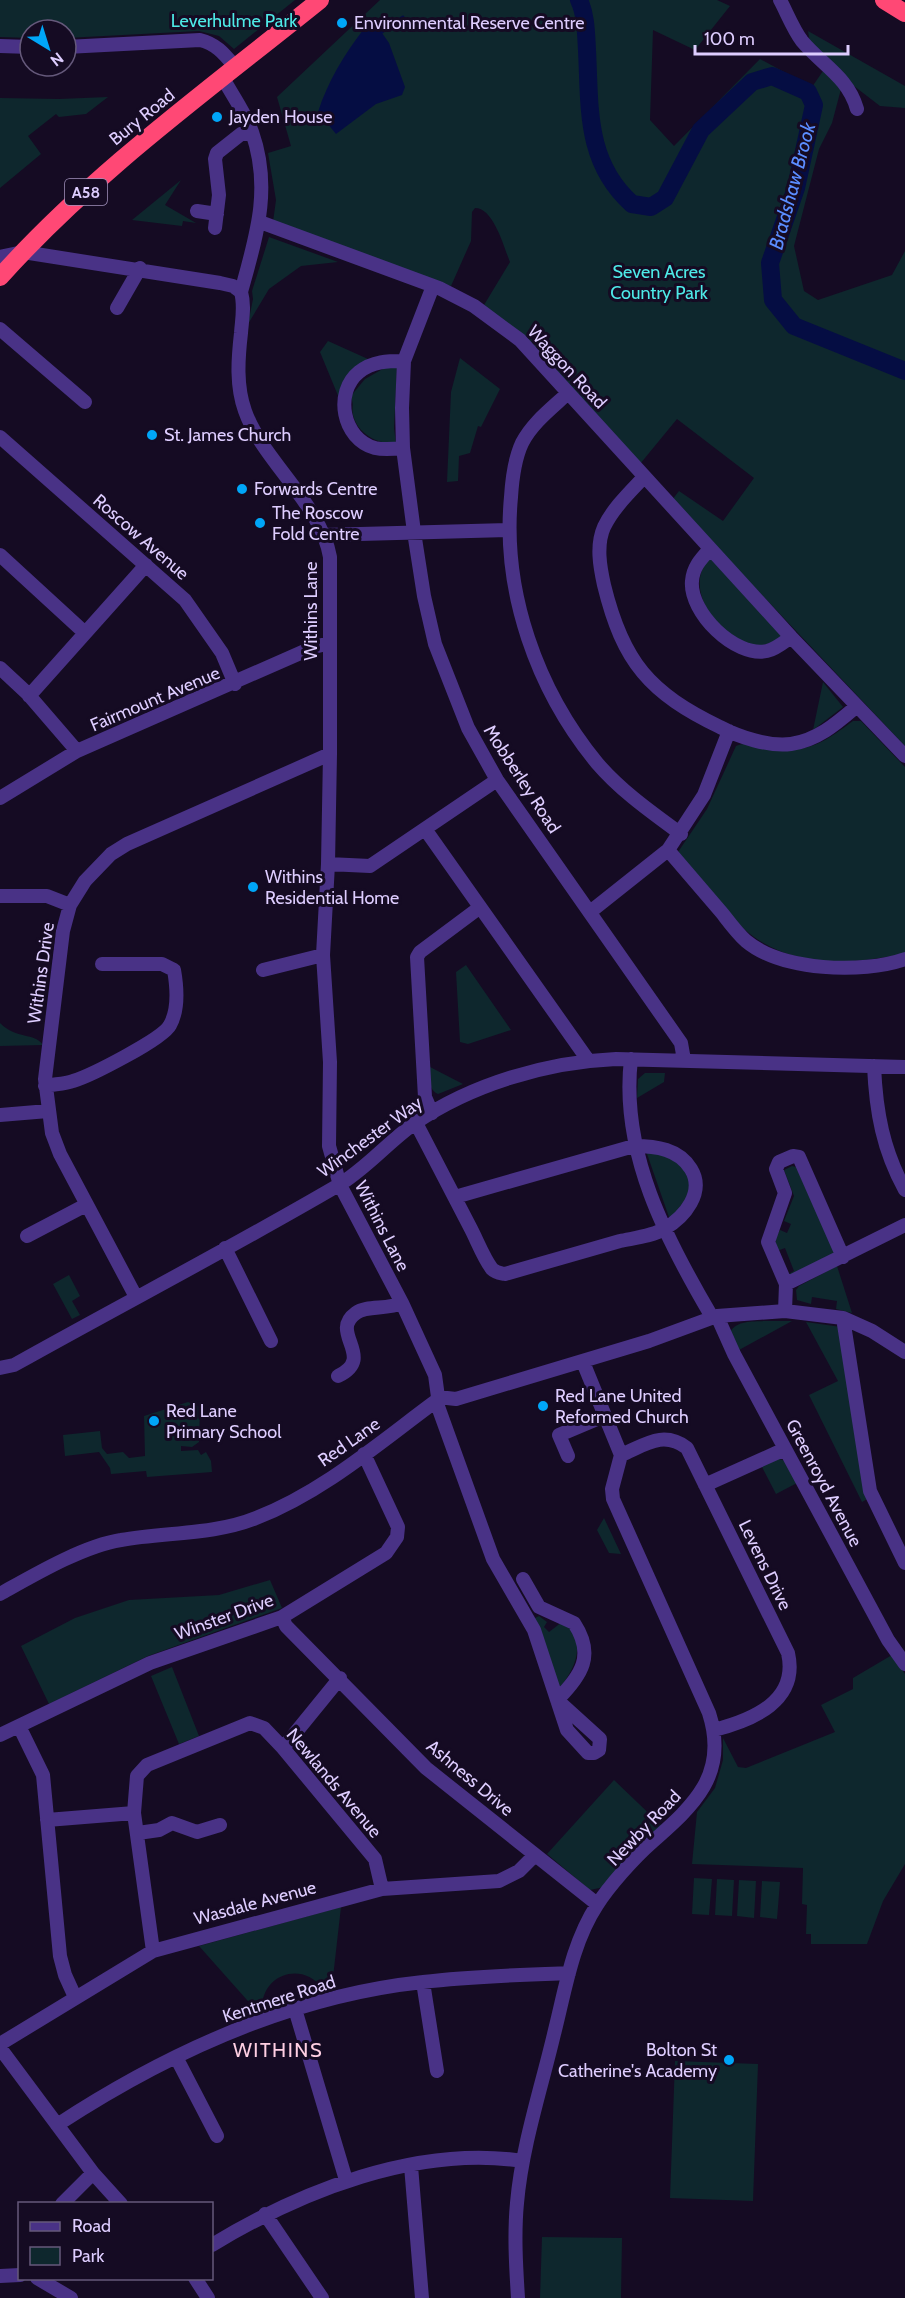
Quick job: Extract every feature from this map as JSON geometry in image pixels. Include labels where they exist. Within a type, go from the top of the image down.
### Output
[{"type":"highway","name":"Bury Road","points":[[1,270],[108,172],[320,0]]},
{"type":"highway","points":[[884,0],[905,13]]},
{"type":"street","points":[[780,0],[802,40],[837,73],[852,92],[857,109]]},
{"type":"street","name":"Withins Lane","points":[[78,46],[200,40],[217,47],[230,73],[252,132],[263,196],[260,222],[241,292],[244,301],[238,381],[248,419],[323,536],[330,557],[330,754],[328,864],[323,955],[330,1062],[328,1146],[340,1185],[402,1303],[435,1375],[437,1399],[493,1559],[534,1629],[557,1700],[576,1678],[586,1654],[574,1623],[569,1619],[553,1619],[539,1607],[523,1580]]},
{"type":"street","points":[[0,46],[18,47]]},
{"type":"street","points":[[197,211],[216,221],[217,153],[241,134],[252,132]]},
{"type":"street","name":"Waggon Road","points":[[260,222],[433,286],[474,306],[520,340],[791,637],[905,756]]},
{"type":"street","points":[[23,252],[140,268],[220,283],[232,286],[241,292]]},
{"type":"street","points":[[117,309],[140,268]]},
{"type":"street","name":"Mobberley Road","points":[[433,286],[404,361],[403,448],[423,596],[435,644],[468,728],[498,780],[681,1042],[684,1060]]},
{"type":"street","points":[[0,329],[85,402]]},
{"type":"street","points":[[403,448],[384,449],[364,444],[355,435],[344,410],[348,385],[358,372],[382,360],[404,361]]},
{"type":"street","points":[[568,393],[542,416],[522,444],[512,485],[508,530],[517,596],[528,640],[545,681],[567,722],[598,764],[634,800],[681,834]]},
{"type":"street","name":"Roscow Avenue","points":[[0,437],[185,600],[204,624],[222,653],[235,684]]},
{"type":"street","points":[[644,477],[621,503],[604,528],[599,549],[601,573],[614,620],[635,663],[651,685],[673,703],[729,731],[789,744],[810,740],[830,729],[857,706]]},
{"type":"street","points":[[323,536],[508,530]]},
{"type":"street","points":[[710,549],[696,564],[692,580],[697,604],[714,629],[726,640],[753,651],[766,651],[791,637]]},
{"type":"street","points":[[0,555],[85,633]]},
{"type":"street","points":[[29,696],[146,565]]},
{"type":"street","name":"Fairmount Avenue","points":[[0,798],[77,752],[235,684],[314,647],[330,644]]},
{"type":"street","points":[[0,668],[29,696],[77,752]]},
{"type":"street","points":[[590,912],[668,850],[681,834],[704,795],[729,731]]},
{"type":"street","name":"Withins Drive","points":[[136,1297],[60,1154],[52,1133],[48,1111],[45,1086],[63,931],[70,905],[85,881],[116,850],[330,754]]},
{"type":"street","points":[[328,864],[370,866],[498,780]]},
{"type":"street","points":[[425,830],[588,1060]]},
{"type":"street","points":[[668,850],[744,940],[773,956],[789,962],[820,966],[858,966],[905,959]]},
{"type":"street","points":[[0,896],[47,896],[70,905]]},
{"type":"street","points":[[432,1113],[425,1097],[417,957],[420,952],[479,908]]},
{"type":"street","points":[[263,969],[323,955]]},
{"type":"street","points":[[45,1086],[71,1082],[93,1074],[157,1037],[171,1024],[176,1002],[174,970],[162,964],[102,964]]},
{"type":"street","name":"Greenroyd Avenue","points":[[631,1059],[628,1080],[634,1146],[664,1229],[714,1316],[888,1640],[905,1664]]},
{"type":"street","name":"Winchester Way","points":[[0,1368],[14,1365],[340,1185],[416,1123],[499,1081],[588,1060],[684,1060],[905,1067]]},
{"type":"street","points":[[874,1066],[880,1132],[888,1156],[905,1191]]},
{"type":"street","points":[[0,1115],[48,1111]]},
{"type":"street","points":[[416,1123],[454,1197],[497,1273],[505,1274],[664,1229],[693,1200],[697,1188],[695,1176],[680,1155],[648,1146],[634,1146],[454,1197]]},
{"type":"street","points":[[785,1311],[786,1284],[768,1242],[785,1193],[776,1169],[779,1162],[793,1156],[799,1157],[843,1257]]},
{"type":"street","points":[[26,1236],[86,1205]]},
{"type":"street","points":[[786,1284],[905,1225]]},
{"type":"street","points":[[225,1248],[271,1341]]},
{"type":"street","points":[[338,1376],[351,1368],[355,1361],[347,1333],[352,1317],[367,1309],[393,1307],[402,1303]]},
{"type":"street","points":[[437,1399],[456,1399],[583,1362],[649,1341],[714,1316],[785,1311],[843,1318],[872,1331],[905,1352]]},
{"type":"street","points":[[843,1318],[870,1491],[905,1563]]},
{"type":"street","points":[[583,1362],[621,1455]]},
{"type":"street","name":"Red Lane","points":[[0,1594],[46,1569],[108,1543],[228,1526],[255,1519],[312,1490],[437,1399]]},
{"type":"street","points":[[568,1456],[559,1435],[604,1416]]},
{"type":"street","name":"Levens Drive","points":[[621,1455],[664,1438],[676,1440],[687,1448],[788,1653],[791,1665],[786,1689],[778,1700],[767,1709],[714,1730]]},
{"type":"street","points":[[705,1485],[785,1449]]},
{"type":"street","name":"Winster Drive","points":[[0,1735],[150,1663],[282,1617],[374,1562],[393,1545],[397,1537],[396,1519],[364,1454]]},
{"type":"street","name":"Newby Road","points":[[518,2298],[517,2202],[523,2161],[569,1973],[581,1937],[597,1904],[649,1845],[696,1801],[710,1775],[715,1754],[714,1730],[613,1499],[612,1489],[621,1455]]},
{"type":"street","name":"Ashness Drive","points":[[282,1617],[286,1626],[340,1678],[426,1768],[597,1904]]},
{"type":"street","points":[[283,1748],[340,1678]]},
{"type":"street","name":"Newlands Avenue","points":[[153,1951],[134,1813],[137,1776],[147,1765],[250,1723],[264,1728],[283,1748],[375,1859],[382,1889]]},
{"type":"street","points":[[19,1726],[43,1775],[60,1956],[65,1976],[75,1997]]},
{"type":"street","points":[[47,1820],[134,1813]]},
{"type":"street","points":[[138,1833],[159,1830],[170,1817],[197,1832],[222,1825]]},
{"type":"street","name":"Wasdale Avenue","points":[[0,2046],[75,1997],[153,1951],[382,1889],[499,1881],[519,1871],[535,1854]]},
{"type":"street","name":"Kentmere Road","points":[[57,2125],[135,2077],[176,2057],[295,2009],[331,1999],[423,1982],[569,1973]]},
{"type":"street","points":[[423,1982],[437,2072]]},
{"type":"street","points":[[295,2009],[346,2180]]},
{"type":"street","points":[[0,2046],[93,2173],[119,2202]]},
{"type":"street","points":[[176,2057],[217,2137]]},
{"type":"street","points":[[213,2244],[265,2214],[346,2180],[411,2166],[488,2157],[523,2161]]},
{"type":"street","points":[[411,2166],[422,2298]]},
{"type":"street","points":[[64,2202],[93,2173]]},
{"type":"street","points":[[265,2214],[322,2298]]},
{"type":"street","points":[[0,2276],[18,2275]]},
{"type":"street","points":[[40,2280],[71,2298]]},
{"type":"street","points":[[196,2280],[208,2298]]},
{"type":"green space","name":"Leverhulme Park","points":[[0,0],[295,0],[234,49],[219,36],[199,31],[78,37],[78,18],[18,18],[18,38],[0,37]]},
{"type":"green space","name":"Seven Acres Country Park","points":[[380,0],[717,0],[730,6],[695,50],[653,30],[650,120],[674,146],[760,59],[812,87],[823,71],[841,89],[832,123],[819,149],[794,246],[804,291],[818,300],[892,275],[905,251],[905,746],[672,500],[679,491],[723,521],[754,478],[677,419],[640,464],[521,335],[484,305],[510,262],[488,214],[475,208],[472,212],[471,241],[451,286],[273,222],[276,200],[268,153],[291,146],[277,97]]},
{"type":"green space","points":[[808,31],[905,86],[905,108],[880,106],[837,73],[811,49]]},
{"type":"green space","points":[[108,97],[86,114],[59,117],[56,114],[28,136],[41,154],[0,188],[0,98]]},
{"type":"green space","points":[[181,180],[165,205],[196,223],[183,221],[182,226],[132,220]]},
{"type":"green space","points":[[269,237],[338,262],[301,266],[269,289],[248,324],[253,299],[252,291]]},
{"type":"green space","points":[[328,341],[368,359],[360,364],[339,398],[320,352]]},
{"type":"green space","points":[[460,358],[500,389],[481,427],[478,426],[470,453],[459,456],[458,481],[447,482],[451,392]]},
{"type":"green space","points":[[388,366],[397,367],[394,428],[396,443],[377,440],[360,428],[356,422],[350,397],[365,379]]},
{"type":"green space","points":[[710,558],[782,635],[767,644],[750,644],[733,637],[718,625],[707,609],[700,591],[701,573]]},
{"type":"green space","points":[[823,682],[843,707],[813,730]]},
{"type":"green space","points":[[853,721],[861,721],[905,767],[905,953],[842,961],[800,957],[761,942],[744,929],[678,852],[707,809],[736,746],[756,744],[783,749],[799,749],[824,741]]},
{"type":"green space","points":[[466,965],[511,1030],[468,1044],[460,1042],[456,972]]},
{"type":"green space","points":[[0,1023],[13,1032],[35,1038],[43,1045],[0,1046]]},
{"type":"green space","points":[[430,1067],[463,1084],[438,1094],[434,1092],[431,1086]]},
{"type":"green space","points":[[645,1073],[665,1073],[664,1082],[637,1098],[638,1079]]},
{"type":"green space","points":[[646,1151],[677,1161],[685,1171],[693,1189],[670,1220]]},
{"type":"green space","points":[[792,1166],[796,1167],[834,1250],[834,1255],[790,1278],[787,1275],[794,1271],[785,1248],[777,1251],[775,1239],[780,1230],[787,1233],[791,1224],[784,1221],[794,1196],[784,1170]]},
{"type":"green space","points":[[837,1266],[852,1313],[836,1309],[837,1301],[812,1297],[811,1304],[797,1300],[796,1290],[799,1286]]},
{"type":"green space","points":[[69,1275],[80,1296],[72,1301],[80,1315],[72,1319],[53,1284]]},
{"type":"green space","points":[[792,1321],[739,1350],[730,1332],[733,1328],[746,1322]]},
{"type":"green space","points":[[806,1322],[841,1327],[869,1498],[862,1502],[809,1395],[838,1381]]},
{"type":"green space","points":[[188,1402],[200,1407],[199,1442],[192,1447],[181,1446],[181,1451],[198,1450],[201,1455],[206,1452],[211,1461],[212,1472],[147,1477],[146,1471],[111,1474],[110,1468],[99,1452],[65,1456],[63,1435],[100,1431],[102,1448],[107,1454],[123,1452],[129,1458],[145,1456],[144,1416]]},
{"type":"green space","points":[[777,1458],[785,1461],[797,1483],[776,1494],[761,1465]]},
{"type":"green space","points":[[604,1518],[621,1554],[609,1553],[597,1530]]},
{"type":"green space","points":[[270,1580],[282,1608],[148,1656],[49,1704],[21,1646],[75,1618],[129,1600],[219,1595]]},
{"type":"green space","points":[[539,1616],[547,1622],[544,1627],[549,1632],[562,1622],[575,1637],[577,1654],[570,1672],[559,1688],[531,1620]]},
{"type":"green space","points":[[892,1655],[905,1674],[905,1864],[883,1901],[867,1944],[811,1944],[811,1934],[806,1934],[807,1905],[802,1904],[803,1868],[692,1864],[697,1812],[715,1788],[723,1760],[723,1738],[738,1767],[746,1768],[835,1732],[821,1705],[853,1689],[853,1678]]},
{"type":"green space","points":[[172,1667],[199,1736],[179,1744],[151,1676]]},
{"type":"green space","points":[[614,1780],[662,1826],[604,1887],[590,1890],[547,1854]]},
{"type":"green space","points":[[694,1878],[712,1879],[709,1915],[692,1914]]},
{"type":"green space","points":[[717,1879],[734,1880],[732,1916],[715,1915]]},
{"type":"green space","points":[[739,1880],[756,1881],[754,1918],[737,1916]]},
{"type":"green space","points":[[762,1881],[780,1882],[777,1919],[760,1917]]},
{"type":"green space","points":[[341,1907],[332,1986],[322,1988],[305,1975],[286,1975],[277,1979],[270,1986],[264,1995],[262,2006],[255,2009],[199,1946]]},
{"type":"green space","points":[[675,2061],[758,2064],[753,2201],[670,2198]]},
{"type":"green space","points":[[542,2237],[622,2238],[621,2298],[540,2298]]},
{"type":"shaded area","points":[[372,28],[380,30],[389,43],[405,87],[402,95],[376,104],[336,134],[318,112],[343,59],[363,30]]},
{"type":"waterway","name":"Bradshaw Brook","points":[[579,0],[585,24],[593,133],[606,170],[617,188],[632,204],[651,207],[665,198],[701,130],[752,82],[772,76],[808,92],[814,105],[796,188],[770,263],[773,300],[794,326],[905,371]]},
{"type":"waterway","points":[[382,32],[403,17]]},
{"type":"place","name":"Environmental Reserve Centre","points":[[342,23]]},
{"type":"place","name":"Jayden House","points":[[217,117]]},
{"type":"place","name":"St. James Church","points":[[152,435]]},
{"type":"place","name":"Forwards Centre","points":[[242,489]]},
{"type":"place","name":"The Roscow Fold Centre","points":[[260,523]]},
{"type":"place","name":"Withins Residential Home","points":[[253,887]]},
{"type":"place","name":"Red Lane United Reformed Church","points":[[543,1406]]},
{"type":"place","name":"Red Lane Primary School","points":[[154,1421]]},
{"type":"place","name":"Bolton St Catherine's Academy","points":[[729,2060]]},
{"type":"district","name":"WITHINS","points":[[278,2050]]}]
